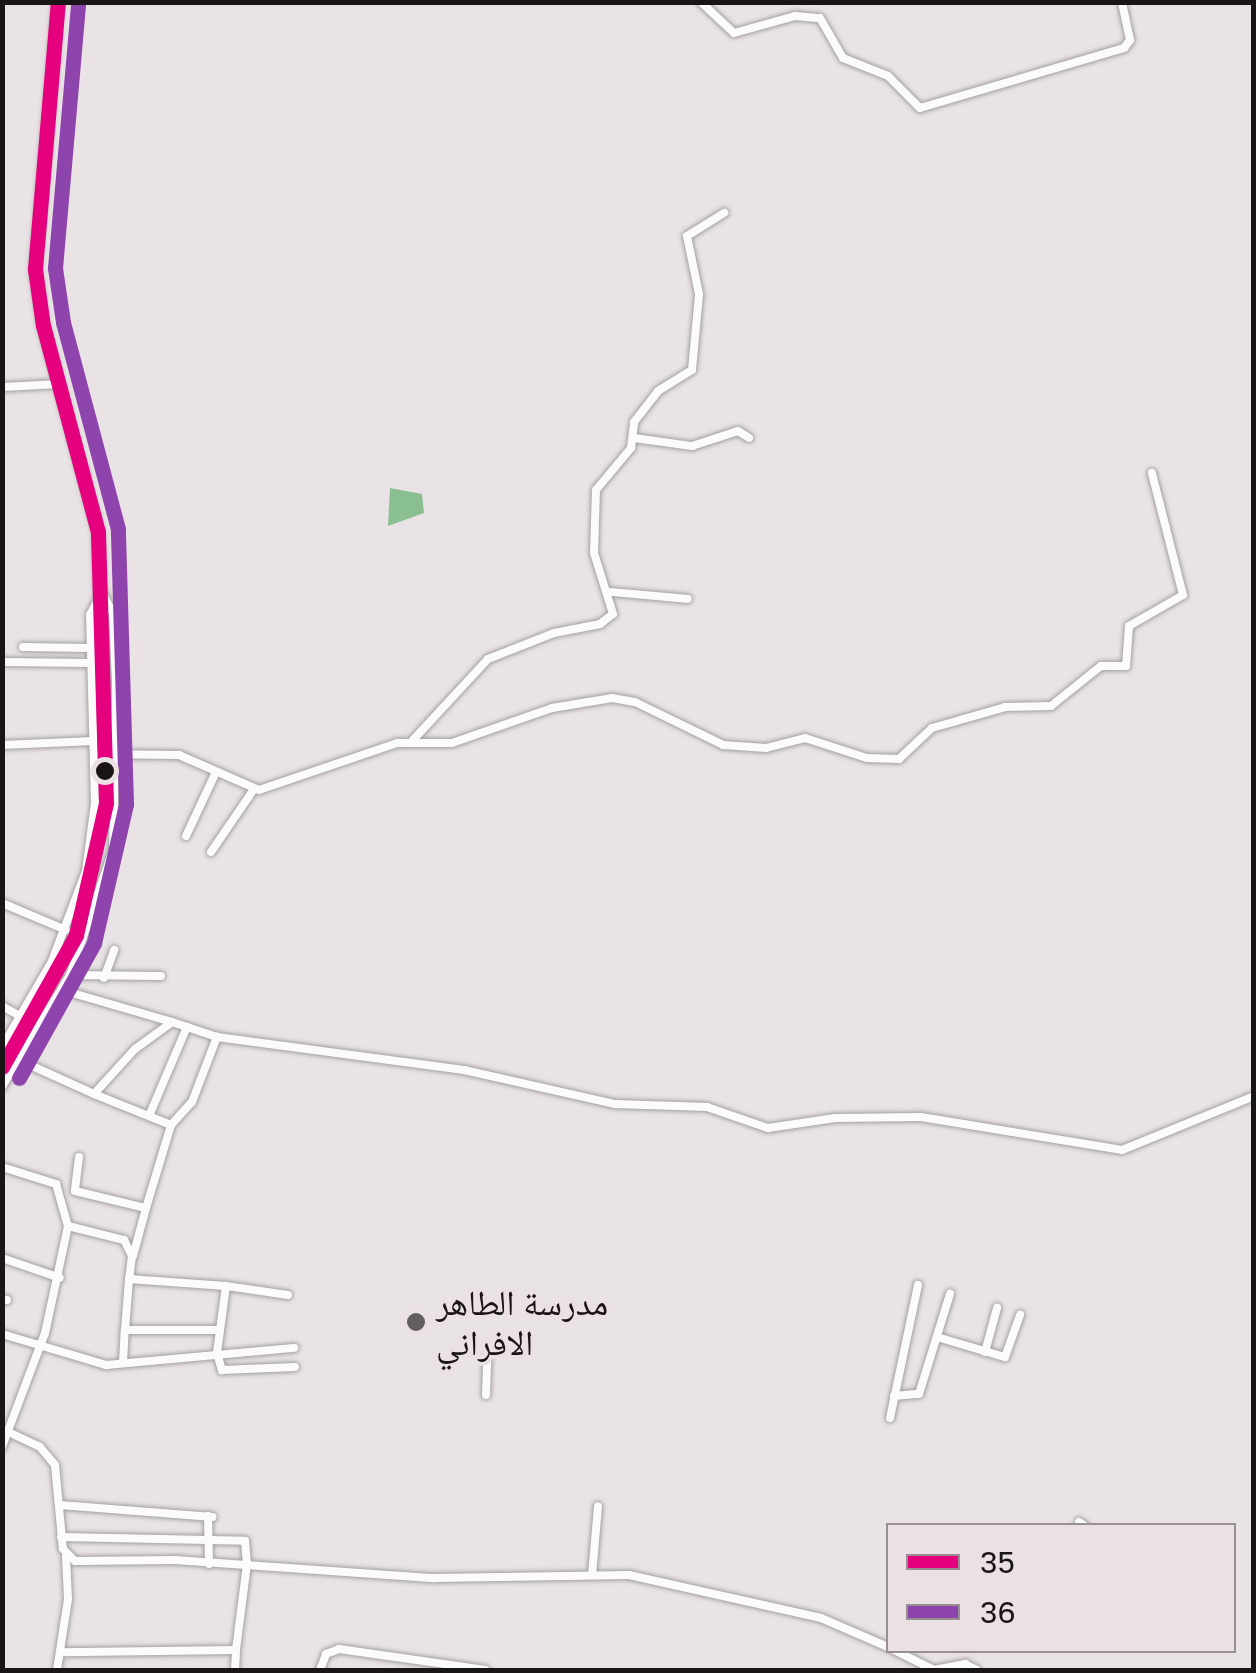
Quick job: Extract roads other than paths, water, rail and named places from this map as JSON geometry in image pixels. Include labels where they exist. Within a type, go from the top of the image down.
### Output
[{"type":"main road","points":[[2,1068],[30,1022],[100,883],[105,815],[100,754],[102,592],[89,479],[38,298],[34,242],[58,2]]},
{"type":"main road","points":[[91,656],[104,657]]},
{"type":"street","points":[[701,2],[734,32],[795,16],[820,18],[843,58],[888,76],[920,108],[1124,48],[1130,40],[1122,2]]},
{"type":"street","points":[[413,740],[488,660],[606,622],[615,609],[594,554],[596,490],[634,438],[634,422],[658,391],[692,370],[699,294],[686,236],[724,213]]},
{"type":"street","points":[[2,388],[60,384]]},
{"type":"street","points":[[634,438],[692,446],[733,432],[749,438]]},
{"type":"street","points":[[211,852],[254,789],[413,740],[452,743],[552,708],[612,698],[635,702],[722,745],[766,748],[806,738],[891,760],[932,728],[1005,707],[1056,704],[1101,666],[1125,667],[1129,626],[1182,598],[1180,566],[1152,473]]},
{"type":"street","points":[[2,1006],[30,1022],[62,990],[70,975],[100,754],[93,740],[90,614],[102,592]]},
{"type":"street","points":[[100,883],[116,828],[118,752],[112,614],[102,592]]},
{"type":"street","points":[[611,592],[688,599]]},
{"type":"street","points":[[23,646],[91,656]]},
{"type":"street","points":[[2,662],[91,656]]},
{"type":"street","points":[[2,745],[93,740]]},
{"type":"street","points":[[100,754],[179,756],[254,789]]},
{"type":"street","points":[[186,836],[216,772]]},
{"type":"street","points":[[2,904],[78,924]]},
{"type":"street","points":[[104,978],[114,950]]},
{"type":"street","points":[[70,975],[160,976]]},
{"type":"street","points":[[62,990],[217,1037],[464,1070],[623,1106],[707,1106],[768,1128],[835,1118],[921,1117],[1122,1150],[1254,1096]]},
{"type":"street","points":[[94,1094],[134,1049],[172,1022]]},
{"type":"street","points":[[149,1116],[187,1027]]},
{"type":"street","points":[[123,1363],[132,1256],[171,1125],[192,1102],[217,1037]]},
{"type":"street","points":[[2,1087],[10,1054],[171,1125]]},
{"type":"street","points":[[80,1157],[75,1191],[146,1208]]},
{"type":"street","points":[[2,1167],[56,1184],[68,1226],[60,1278],[43,1342],[7,1408],[2,1448]]},
{"type":"street","points":[[68,1226],[121,1238],[132,1256]]},
{"type":"street","points":[[2,1258],[60,1278]]},
{"type":"street","points":[[129,1279],[288,1295]]},
{"type":"street","points":[[890,1418],[918,1285]]},
{"type":"street","points":[[226,1286],[217,1354],[226,1371],[295,1367]]},
{"type":"street","points":[[894,1396],[918,1394],[950,1294]]},
{"type":"street","points":[[984,1352],[997,1308]]},
{"type":"street","points":[[937,1337],[1005,1356],[1020,1315]]},
{"type":"street","points":[[126,1330],[220,1330]]},
{"type":"street","points":[[2,1334],[43,1342],[106,1364],[294,1348]]},
{"type":"street","points":[[486,1395],[487,1360]]},
{"type":"street","points":[[4,1429],[51,1458],[66,1556],[57,1670]]},
{"type":"street","points":[[60,1505],[210,1516],[209,1564]]},
{"type":"street","points":[[592,1575],[598,1506]]},
{"type":"street","points":[[61,1537],[245,1540],[247,1564],[235,1670]]},
{"type":"street","points":[[66,1556],[82,1562],[247,1564],[434,1578],[592,1575],[671,1581],[851,1627],[886,1646]]},
{"type":"street","points":[[320,1670],[328,1652],[339,1649],[486,1670]]},
{"type":"street","points":[[61,1652],[236,1650]]},
{"type":"street","points":[[899,1653],[934,1670],[965,1664],[977,1670]]},
{"type":"place","name":"مدرسة الطاهر الافراني","points":[[416,1322]]}]
